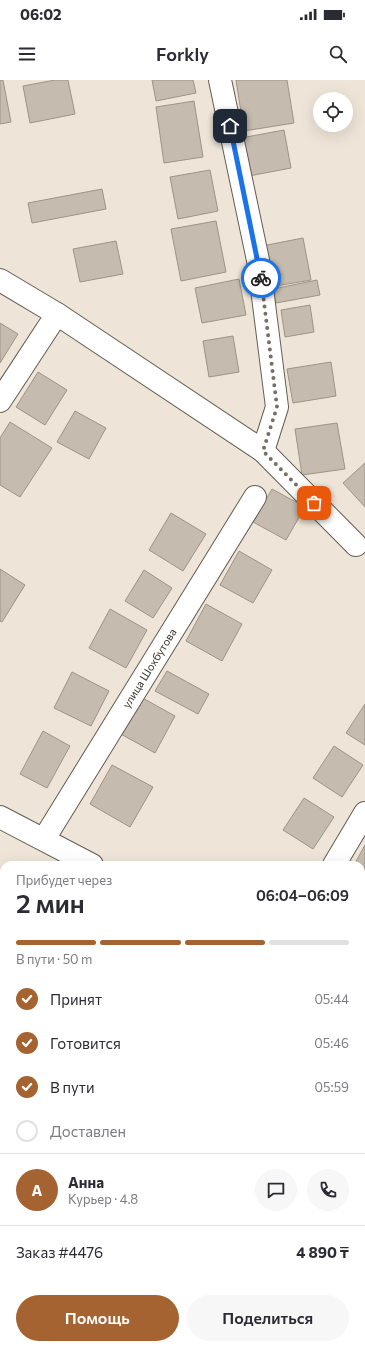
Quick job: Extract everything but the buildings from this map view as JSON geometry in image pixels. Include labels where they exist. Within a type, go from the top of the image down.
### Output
[{"type":"main road","points":[[220,80],[259,265],[277,407],[263,451]]},
{"type":"main road","points":[[0,280],[57,314],[263,451],[356,546]]},
{"type":"main road","points":[[0,402],[57,314]]},
{"type":"main road","name":"улица Шохбутова","points":[[44,839],[255,497]]},
{"type":"main road","points":[[336,861],[365,813]]},
{"type":"main road","points":[[0,817],[85,861]]},
{"type":"way so far","points":[[261,278],[277,407],[263,451],[314,503]]},
{"type":"route","points":[[230,126],[261,278]]}]
